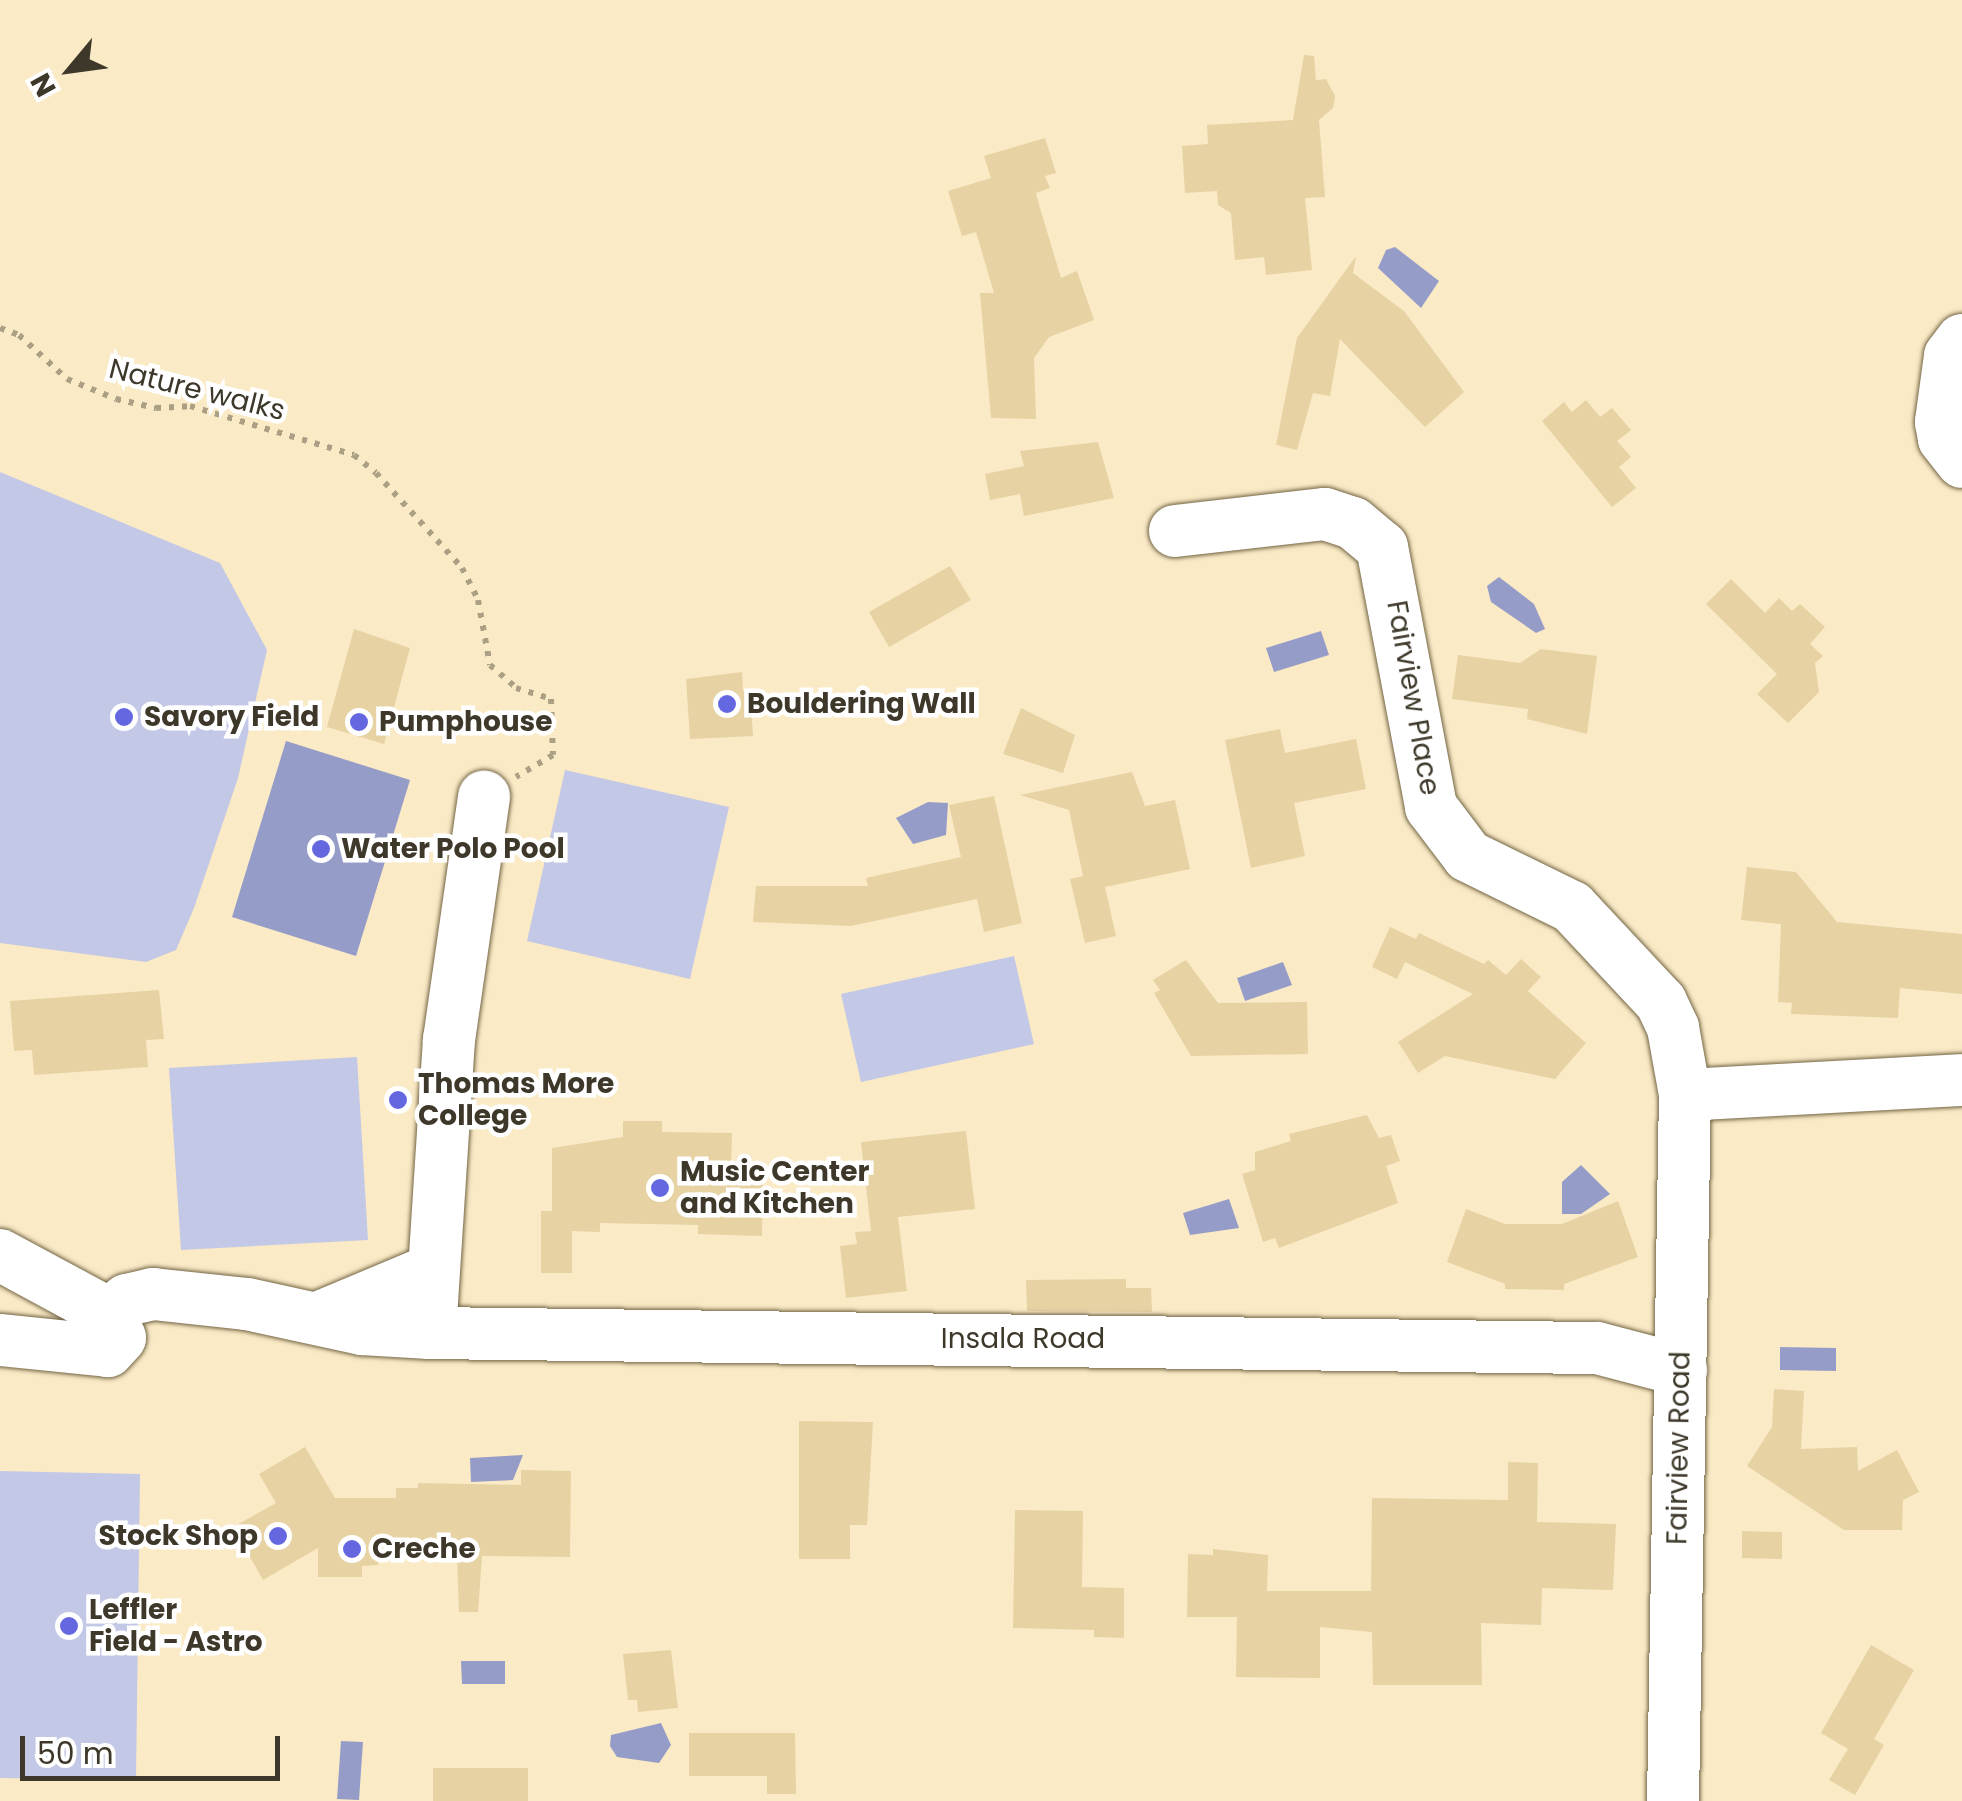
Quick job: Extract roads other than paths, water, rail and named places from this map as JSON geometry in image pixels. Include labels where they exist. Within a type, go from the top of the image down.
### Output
[{"type":"street","points":[[1962,340],[1950,356],[1941,422],[1944,439],[1962,462]]},
{"type":"street","name":"Fairview Place","points":[[1175,531],[1325,514],[1353,523],[1382,547],[1430,806],[1468,856],[1572,907],[1662,1002],[1673,1028],[1684,1095]]},
{"type":"street","points":[[430,1333],[449,1040],[484,797]]},
{"type":"street","points":[[1684,1095],[1962,1080]]},
{"type":"street","name":"Fairview Road","points":[[1674,1801],[1684,1095]]},
{"type":"street","points":[[0,1255],[109,1314],[120,1338],[108,1351],[0,1340]]},
{"type":"street","points":[[340,1324],[432,1270]]},
{"type":"street","name":"Insala Road","points":[[109,1314],[127,1300],[153,1294],[340,1324],[430,1333],[1597,1348],[1681,1370]]},
{"type":"place","name":"Bouldering Wall","points":[[727,704]]},
{"type":"place","name":"Savory Field","points":[[124,717]]},
{"type":"place","name":"Pumphouse","points":[[359,722]]},
{"type":"place","name":"Water Polo Pool","points":[[321,849]]},
{"type":"place","name":"Thomas More College","points":[[398,1100]]},
{"type":"place","name":"Music Center and Kitchen","points":[[660,1188]]},
{"type":"place","name":"Stock Shop","points":[[278,1536]]},
{"type":"place","name":"Creche","points":[[352,1549]]},
{"type":"place","name":"Leffler Field - Astro","points":[[69,1626]]}]
